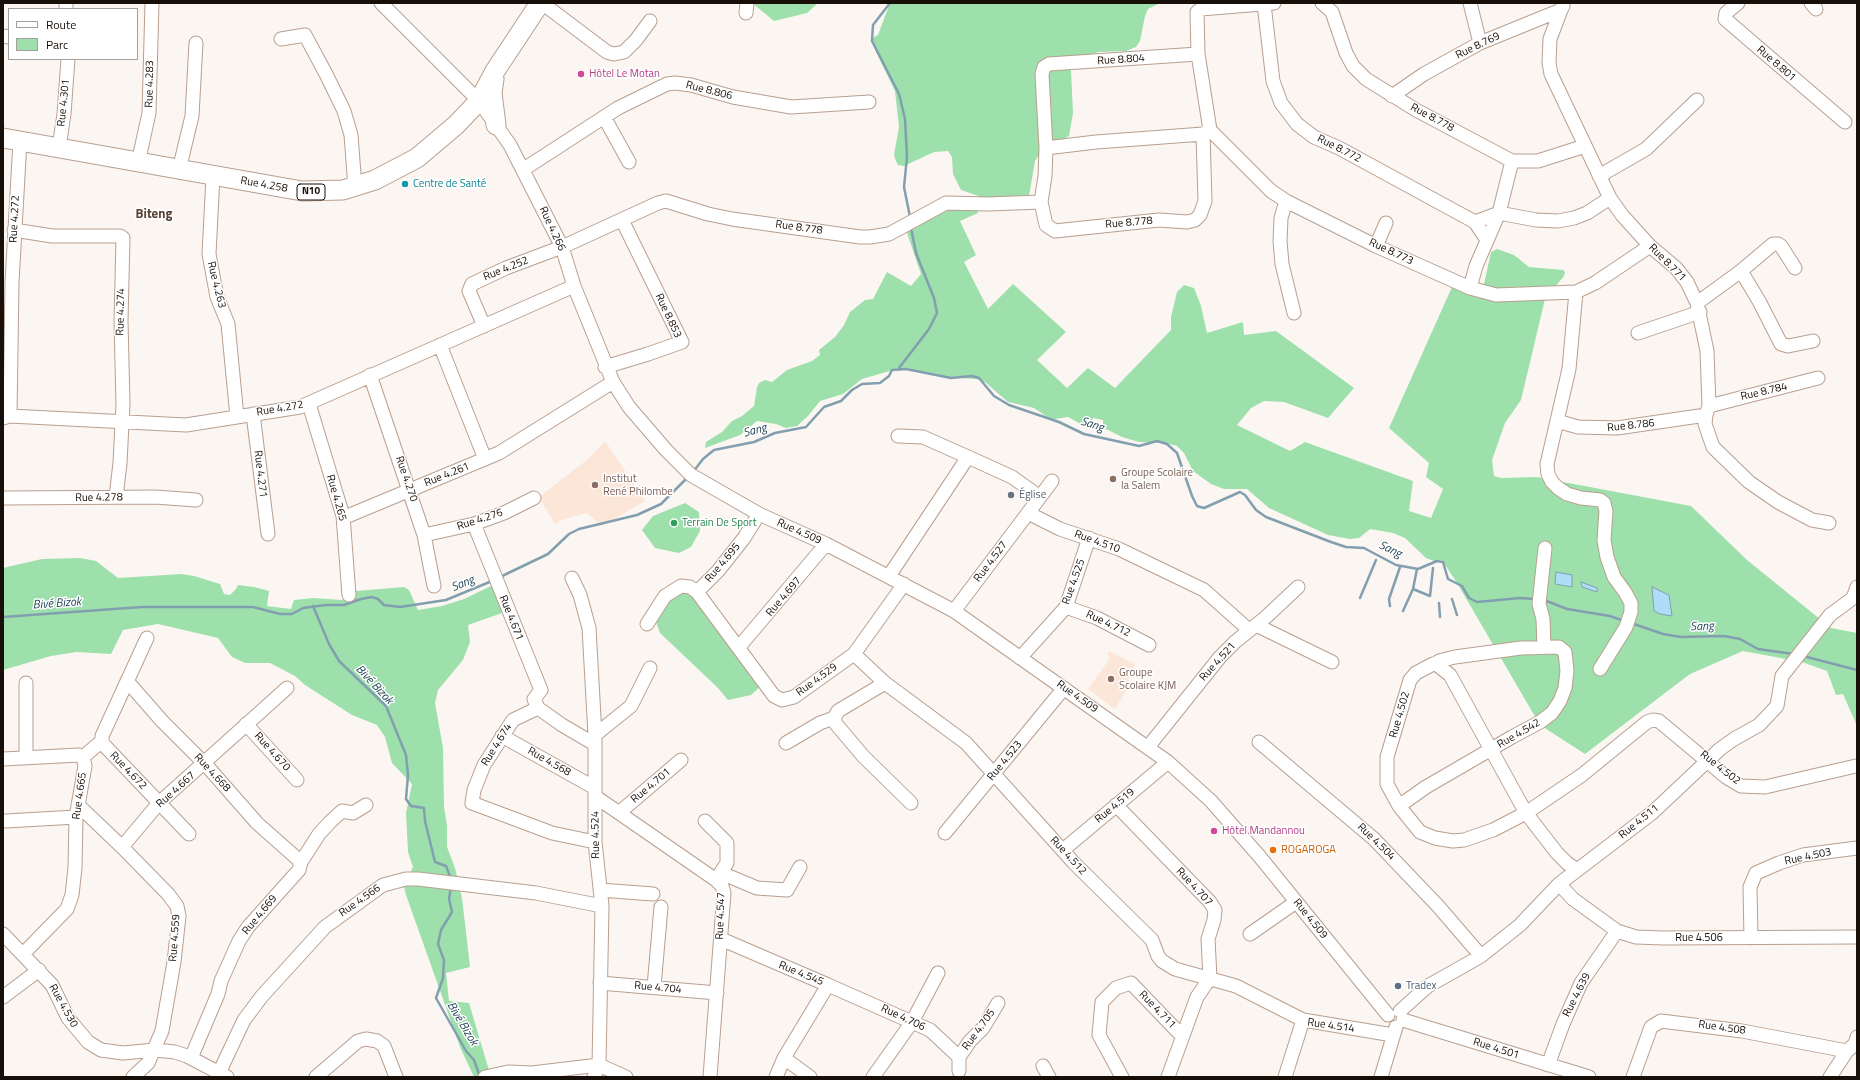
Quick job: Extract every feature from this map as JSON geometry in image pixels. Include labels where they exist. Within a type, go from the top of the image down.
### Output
[{"type":"highway","name":"Rue 4.258","points":[[11,140],[302,191],[324,192],[355,187],[375,180],[417,158],[456,125],[479,101],[495,71],[541,3]]},
{"type":"highway","points":[[495,71],[492,93],[496,125]]},
{"type":"highway","points":[[456,125],[478,116],[485,118],[496,125]]},
{"type":"street","name":"Rue 4.283","points":[[138,163],[149,113],[152,3]]},
{"type":"street","name":"Rue 4.266","points":[[381,3],[479,101],[496,125],[524,169],[562,247],[574,286],[613,382],[630,407],[666,450],[691,475]]},
{"type":"street","points":[[541,3],[607,52],[614,54],[624,52],[636,40],[650,21]]},
{"type":"street","name":"Rue 8.778","points":[[1046,148],[1045,176],[1041,202],[1046,224],[1055,231],[1120,223],[1159,220],[1187,222],[1195,220],[1200,216],[1205,201],[1207,132],[1198,54],[1197,12],[1201,9],[1269,3]]},
{"type":"street","name":"Rue 8.772","points":[[1269,3],[1273,81],[1281,103],[1297,124],[1314,137],[1339,148],[1475,222],[1487,240]]},
{"type":"street","name":"Rue 8.778","points":[[1322,3],[1332,12],[1346,53],[1353,66],[1366,79],[1392,96],[1512,161],[1538,161],[1585,146]]},
{"type":"street","points":[[1470,3],[1480,43]]},
{"type":"street","name":"Rue 8.801","points":[[1738,3],[1726,13],[1725,19],[1845,122]]},
{"type":"street","name":"Rue 8.769","points":[[1392,96],[1424,74],[1480,43],[1563,6]]},
{"type":"street","name":"Rue 8.771","points":[[1563,6],[1550,39],[1549,63],[1551,74],[1610,198],[1622,216],[1650,246],[1676,268],[1686,282],[1699,308],[1707,351],[1708,411],[1706,428],[1713,447],[1749,482],[1791,509],[1812,520],[1829,523]]},
{"type":"street","points":[[281,39],[305,36],[320,61],[344,111],[352,135],[355,187]]},
{"type":"street","points":[[179,170],[192,116],[196,43]]},
{"type":"street","name":"Rue 8.804","points":[[1046,148],[1042,74],[1044,67],[1049,64],[1198,54]]},
{"type":"street","name":"Rue 4.301","points":[[59,148],[64,114],[68,60]]},
{"type":"street","name":"Rue 8.806","points":[[524,169],[604,117],[667,84],[675,83],[691,85],[763,103],[791,107],[869,102]]},
{"type":"street","points":[[1599,176],[1646,149],[1697,100]]},
{"type":"street","points":[[604,117],[629,162]]},
{"type":"street","points":[[1046,148],[1207,132]]},
{"type":"street","name":"Rue 8.773","points":[[1207,132],[1271,190],[1286,200],[1376,246],[1470,288],[1485,294],[1502,296],[1576,292]]},
{"type":"street","name":"Rue 4.272","points":[[11,140],[14,230],[6,417],[186,425],[290,409],[309,404],[370,375],[574,286]]},
{"type":"street","points":[[1470,288],[1476,266],[1499,213],[1512,161]]},
{"type":"street","name":"Rue 4.263","points":[[213,176],[209,254],[217,297],[228,324],[237,417]]},
{"type":"street","points":[[1475,222],[1499,213],[1536,220],[1558,221],[1587,213],[1610,198]]},
{"type":"street","points":[[1286,200],[1281,218],[1280,241],[1282,264],[1294,313]]},
{"type":"street","name":"Rue 8.778","points":[[562,247],[658,203],[666,201],[708,214],[732,219],[865,237],[889,234],[915,218],[946,203],[988,204],[1041,202]]},
{"type":"street","name":"Rue 8.853","points":[[606,367],[682,342],[622,220]]},
{"type":"street","points":[[1376,246],[1386,223]]},
{"type":"street","name":"Rue 4.274","points":[[14,230],[52,236],[120,236],[123,238],[121,321],[123,404],[120,463],[116,497]]},
{"type":"street","points":[[1638,333],[1699,308],[1769,246],[1776,243],[1781,246],[1795,268]]},
{"type":"street","points":[[1600,669],[1629,621],[1630,603],[1625,592],[1614,577],[1607,557],[1604,540],[1606,511],[1604,503],[1600,500],[1581,498],[1567,494],[1552,482],[1548,474],[1547,464],[1569,370],[1576,292],[1595,283],[1650,246]]},
{"type":"street","name":"Rue 4.252","points":[[484,326],[469,291],[472,284],[506,268],[562,247]]},
{"type":"street","points":[[1741,271],[1759,301],[1781,344],[1788,346],[1813,341]]},
{"type":"street","points":[[440,345],[485,459]]},
{"type":"street","name":"Rue 4.270","points":[[370,375],[424,535],[434,586]]},
{"type":"street","name":"Rue 8.784","points":[[1708,411],[1818,378]]},
{"type":"street","name":"Rue 4.261","points":[[343,516],[350,515],[485,459],[518,443],[613,382]]},
{"type":"street","name":"Rue 4.265","points":[[309,404],[343,516],[349,595]]},
{"type":"street","name":"Rue 8.786","points":[[1557,421],[1578,427],[1617,428],[1708,411]]},
{"type":"street","name":"Rue 4.271","points":[[253,414],[268,534]]},
{"type":"street","points":[[898,436],[923,437],[1012,477],[1040,497]]},
{"type":"street","points":[[889,576],[968,457]]},
{"type":"street","name":"Rue 4.509","points":[[691,475],[758,514],[826,544],[954,611],[1168,762],[1212,801],[1396,1021]]},
{"type":"street","points":[[1028,513],[1052,481]]},
{"type":"street","name":"Rue 4.278","points":[[3,498],[155,497],[196,500]]},
{"type":"street","name":"Rue 4.276","points":[[424,535],[474,524],[504,513],[534,498]]},
{"type":"street","name":"Rue 4.510","points":[[1028,513],[1060,529],[1119,549],[1204,590],[1253,628],[1332,662]]},
{"type":"street","name":"Rue 4.527","points":[[954,611],[1028,513]]},
{"type":"street","name":"Rue 4.695","points":[[647,624],[665,596],[681,586],[690,587],[697,592],[718,571],[744,538],[758,514]]},
{"type":"street","name":"Rue 4.671","points":[[474,524],[541,690],[534,699],[538,708]]},
{"type":"street","name":"Rue 4.525","points":[[1020,658],[1066,607],[1089,538]]},
{"type":"street","name":"Rue 4.697","points":[[740,647],[826,544]]},
{"type":"street","points":[[1544,646],[1543,619],[1539,604],[1545,548]]},
{"type":"street","name":"Rue 4.524","points":[[572,578],[580,595],[589,623],[595,735],[596,842],[602,906],[596,1071]]},
{"type":"street","name":"Rue 4.529","points":[[697,592],[740,647],[774,696],[782,700],[794,697],[854,654],[904,584]]},
{"type":"street","name":"Rue 4.521","points":[[1148,747],[1220,657],[1235,642],[1286,600],[1298,586]]},
{"type":"street","name":"Rue 4.511","points":[[1396,1021],[1428,986],[1481,956],[1520,925],[1560,884],[1652,812],[1708,760],[1734,739],[1759,725],[1777,706],[1782,676],[1830,615],[1853,598],[1857,587]]},
{"type":"street","name":"Rue 4.712","points":[[1066,607],[1097,618],[1149,645]]},
{"type":"street","points":[[102,741],[102,736],[147,638]]},
{"type":"street","name":"Rue 4.542","points":[[1399,806],[1426,787],[1491,750],[1512,736],[1540,722],[1552,713],[1560,701],[1565,688],[1567,658],[1565,652],[1559,647],[1544,646],[1455,657],[1440,661],[1436,664]]},
{"type":"street","name":"Rue 4.512","points":[[854,654],[885,683],[966,743],[993,775],[1074,863],[1152,940],[1158,956],[1162,961],[1175,969],[1236,986],[1303,1020]]},
{"type":"street","points":[[1436,664],[1450,676],[1526,813],[1557,853],[1577,870]]},
{"type":"street","name":"Rue 4.502","points":[[1436,664],[1416,673],[1410,680],[1388,757],[1387,784],[1399,806],[1420,832],[1435,838],[1453,841],[1464,840],[1493,830],[1526,813],[1582,775],[1643,724],[1653,720],[1660,721],[1735,783],[1748,787],[1765,787],[1856,766]]},
{"type":"street","points":[[538,708],[562,725],[591,742],[595,735],[631,706],[650,668]]},
{"type":"street","name":"Rue 4.668","points":[[127,682],[257,823],[301,862]]},
{"type":"street","points":[[26,683],[26,758]]},
{"type":"street","points":[[786,743],[820,723],[834,718],[838,711],[885,683]]},
{"type":"street","name":"Rue 4.667","points":[[122,847],[159,803],[204,764],[286,688]]},
{"type":"street","name":"Rue 4.523","points":[[945,833],[1064,688]]},
{"type":"street","name":"Rue 4.674","points":[[538,708],[531,710],[524,717],[513,720],[484,764],[472,803],[552,833],[596,842]]},
{"type":"street","points":[[834,718],[836,724],[863,756],[911,803]]},
{"type":"street","name":"Rue 4.670","points":[[246,724],[297,780]]},
{"type":"street","name":"Rue 4.568","points":[[502,736],[596,793]]},
{"type":"street","name":"Rue 4.665","points":[[23,954],[67,909],[72,895],[75,868],[77,811],[85,766],[83,757],[102,741]]},
{"type":"street","name":"Rue 4.672","points":[[102,741],[104,746],[189,834]]},
{"type":"street","name":"Rue 4.504","points":[[1259,742],[1374,839],[1438,906],[1481,956]]},
{"type":"street","points":[[3,759],[79,755],[83,757]]},
{"type":"street","name":"Rue 4.701","points":[[620,812],[682,760]]},
{"type":"street","name":"Rue 4.519","points":[[1062,850],[1168,762]]},
{"type":"street","name":"Rue 4.547","points":[[596,793],[620,812],[716,880],[722,886],[724,893],[710,1077]]},
{"type":"street","name":"Rue 4.669","points":[[191,1058],[218,994],[221,981],[239,941],[260,913],[299,870],[301,862],[319,834],[342,811],[353,813],[366,805]]},
{"type":"street","name":"Rue 4.707","points":[[1116,805],[1214,907],[1214,920],[1208,939],[1210,978]]},
{"type":"street","points":[[6,821],[77,811]]},
{"type":"street","name":"Rue 4.559","points":[[77,811],[122,847],[168,894],[177,906],[179,916],[174,962],[164,1023],[155,1050],[148,1063],[132,1077]]},
{"type":"street","points":[[705,821],[726,843],[727,863],[716,880]]},
{"type":"street","name":"Rue 4.503","points":[[1751,938],[1750,887],[1756,874],[1779,863],[1803,855],[1857,848]]},
{"type":"street","points":[[716,880],[726,875],[757,888],[787,890],[800,867]]},
{"type":"street","name":"Rue 4.566","points":[[223,1075],[244,1020],[262,996],[325,927],[383,885],[406,879],[418,879],[536,893],[602,906]]},
{"type":"street","name":"Rue 4.506","points":[[1560,884],[1573,899],[1617,931],[1636,937],[1857,937]]},
{"type":"street","points":[[600,890],[652,894]]},
{"type":"street","points":[[1250,934],[1296,902]]},
{"type":"street","points":[[654,987],[661,907]]},
{"type":"street","name":"Rue 4.639","points":[[1556,1070],[1563,1024],[1581,983],[1617,931]]},
{"type":"street","name":"Rue 4.530","points":[[3,934],[52,985],[68,1018],[88,1042],[101,1050],[123,1053],[155,1050],[175,1052],[191,1058],[223,1075]]},
{"type":"street","name":"Rue 4.545","points":[[720,939],[828,984],[784,1058],[776,1077]]},
{"type":"street","points":[[3,997],[39,970]]},
{"type":"street","points":[[873,1077],[912,1022],[938,973]]},
{"type":"street","points":[[1168,1077],[1197,997],[1210,978]]},
{"type":"street","name":"Rue 4.704","points":[[600,983],[717,993]]},
{"type":"street","name":"Rue 4.711","points":[[1122,1077],[1098,1035],[1102,1002],[1116,988],[1131,983],[1182,1036]]},
{"type":"street","name":"Rue 4.706","points":[[828,984],[930,1030],[959,1057]]},
{"type":"street","name":"Rue 4.705","points":[[959,1057],[970,1041],[983,1028],[998,1003]]},
{"type":"street","name":"Rue 4.514","points":[[1285,1077],[1303,1020],[1396,1021]]},
{"type":"street","points":[[1381,1077],[1396,1021]]},
{"type":"street","name":"Rue 4.501","points":[[1396,1021],[1556,1070],[1589,1077]]},
{"type":"street","name":"Rue 4.508","points":[[1633,1077],[1651,1027],[1660,1021],[1742,1031],[1847,1051]]},
{"type":"street","points":[[1830,1077],[1847,1051],[1855,1044],[1857,1037]]},
{"type":"street","points":[[316,1077],[358,1041],[366,1039],[377,1041],[384,1046],[396,1077]]},
{"type":"street","points":[[959,1057],[960,1075]]},
{"type":"street","points":[[784,1058],[810,1077]]},
{"type":"street","points":[[485,1077],[508,1072],[532,1073],[596,1071],[626,1077]]},
{"type":"shaded area","name":"Institut René Philombe","points":[[605,441],[645,501],[602,526],[587,513],[564,519],[555,524],[539,497],[588,459]]},
{"type":"shaded area","name":"Groupe Scolaire KJM","points":[[1109,651],[1135,664],[1128,680],[1131,683],[1115,709],[1088,689],[1106,664],[1110,656],[1107,655]]},
{"type":"green space","points":[[752,3],[818,3],[807,13],[774,21]]},
{"type":"green space","points":[[890,3],[1160,3],[1148,9],[1145,16],[1140,41],[1136,47],[1126,51],[1099,52],[1086,56],[1071,70],[1073,113],[1069,136],[1044,148],[1035,161],[1029,196],[993,201],[961,190],[953,174],[952,157],[948,151],[934,152],[904,166],[898,165],[894,155],[899,127],[895,91],[871,39],[878,35]]},
{"type":"green space","points":[[977,207],[978,213],[960,221],[976,255],[964,262],[988,309],[1013,284],[1066,332],[1037,360],[1067,388],[1088,368],[1115,388],[1171,330],[1171,317],[1177,292],[1184,285],[1194,288],[1201,306],[1207,333],[1243,322],[1244,335],[1276,331],[1354,388],[1328,418],[1284,402],[1264,401],[1251,408],[1237,425],[1290,451],[1305,442],[1413,481],[1409,511],[1431,518],[1443,489],[1426,477],[1429,463],[1389,428],[1452,287],[1482,293],[1491,252],[1497,249],[1514,255],[1529,267],[1563,270],[1565,272],[1564,276],[1545,299],[1521,400],[1505,423],[1492,460],[1494,476],[1501,478],[1543,478],[1551,485],[1563,482],[1691,506],[1747,560],[1831,628],[1857,633],[1857,726],[1843,694],[1836,695],[1827,671],[1802,662],[1743,651],[1690,674],[1585,754],[1540,725],[1442,560],[1434,561],[1426,558],[1405,538],[1393,533],[1370,529],[1359,538],[1350,539],[1328,535],[1269,508],[1247,489],[1224,489],[1211,484],[1193,471],[1184,453],[1177,446],[1166,443],[1139,442],[1122,437],[1106,429],[1103,425],[1103,420],[1093,418],[1086,427],[1068,417],[1055,419],[1049,418],[1034,408],[1008,402],[985,382],[976,379],[943,377],[900,368],[862,379],[843,394],[820,401],[808,416],[797,426],[786,428],[776,424],[757,421],[740,435],[705,448],[706,442],[722,432],[732,421],[742,416],[754,406],[759,383],[765,380],[772,382],[787,370],[812,361],[820,355],[819,350],[835,337],[844,325],[850,312],[865,300],[873,299],[887,272],[911,286],[921,274],[906,230],[953,208]]},
{"type":"green space","name":"Terrain De Sport","points":[[685,503],[699,512],[700,531],[691,547],[679,553],[655,548],[642,530],[653,516]]},
{"type":"green space","points":[[80,558],[96,561],[118,578],[181,574],[194,576],[220,584],[224,594],[230,595],[238,585],[254,587],[269,591],[267,606],[291,609],[294,600],[313,598],[342,600],[356,591],[404,587],[409,590],[418,610],[442,606],[464,599],[493,585],[505,612],[468,625],[470,642],[463,660],[438,690],[435,703],[443,748],[444,807],[447,826],[447,847],[455,868],[462,898],[470,967],[446,973],[449,1001],[469,1003],[491,1077],[474,1077],[460,1047],[406,895],[404,887],[413,867],[408,852],[406,813],[412,784],[392,763],[385,737],[377,725],[352,715],[305,685],[295,676],[270,663],[245,663],[232,657],[218,638],[158,624],[123,630],[111,654],[76,652],[51,656],[3,670],[3,568],[42,559]]},
{"type":"green space","points":[[678,591],[688,591],[761,686],[751,695],[728,700],[717,687],[660,633],[655,619],[664,604]]},
{"type":"water","points":[[1556,572],[1572,575],[1572,587],[1555,584]]},
{"type":"water","points":[[1581,582],[1597,588],[1597,592],[1582,587]]},
{"type":"water","points":[[1652,587],[1669,595],[1672,616],[1660,614],[1654,611]]},
{"type":"waterway","points":[[890,3],[873,25],[872,41],[899,94],[905,119],[907,157],[904,187],[910,217]]},
{"type":"waterway","points":[[899,368],[929,329],[937,313],[934,298],[916,253],[911,228]]},
{"type":"waterway","name":"Sang","points":[[693,472],[703,459],[714,450],[754,442],[775,433],[806,427],[824,407],[841,401],[852,390],[862,384],[880,383],[889,376],[892,370],[906,369],[951,378],[972,376],[979,378],[994,396],[1009,405],[1059,422],[1084,434],[1139,446],[1157,441],[1167,444],[1177,453],[1197,506],[1204,508],[1240,492],[1245,495],[1256,510],[1266,517],[1346,547],[1364,548],[1396,565],[1418,569],[1437,561],[1443,562],[1448,579],[1462,586],[1469,598],[1477,602],[1520,598],[1535,599]]},
{"type":"waterway","name":"Sang","points":[[500,577],[548,554],[569,534],[579,529],[637,515],[661,504],[688,477]]},
{"type":"waterway","points":[[1360,598],[1376,560]]},
{"type":"waterway","points":[[1390,606],[1389,599],[1400,567]]},
{"type":"waterway","points":[[1413,589],[1430,596],[1433,568]]},
{"type":"waterway","points":[[1403,611],[1413,589],[1417,569]]},
{"type":"waterway","name":"Bivé Bizok","points":[[3,617],[142,607],[253,607],[280,614],[292,614],[303,608],[326,605],[344,605],[372,597],[378,599],[384,605],[400,607],[446,600],[492,581]]},
{"type":"waterway","points":[[1452,599],[1457,615]]},
{"type":"waterway","name":"Sang","points":[[1544,600],[1567,609],[1610,616],[1624,621]]},
{"type":"waterway","points":[[1439,603],[1440,617]]},
{"type":"waterway","name":"Bivé Bizok","points":[[313,606],[329,644],[339,661],[386,706],[406,755],[408,775],[406,799],[411,806],[424,808],[425,821],[435,862],[446,866],[451,879]]},
{"type":"waterway","name":"Sang","points":[[1631,623],[1663,634],[1681,637],[1724,636],[1740,639],[1758,649],[1793,654]]},
{"type":"waterway","name":"Sang","points":[[1803,656],[1857,670]]},
{"type":"waterway","name":"Bivé Bizok","points":[[451,887],[449,899],[452,912],[441,930],[438,944],[444,960],[443,978],[436,998],[466,1051],[474,1060],[480,1077]]},
{"type":"place","name":"Hôtel Le Motan","points":[[581,74]]},
{"type":"place","name":"Centre de Santé","points":[[405,184]]},
{"type":"place","name":"Groupe Scolaire la Salem","points":[[1113,479]]},
{"type":"place","name":"Institut René Philombe","points":[[595,485]]},
{"type":"place","name":"Église","points":[[1011,495]]},
{"type":"place","name":"Terrain De Sport","points":[[674,523]]},
{"type":"place","name":"Groupe Scolaire KJM","points":[[1111,679]]},
{"type":"place","name":"Hôtel Mandannou","points":[[1214,831]]},
{"type":"place","name":"ROGAROGA","points":[[1273,850]]},
{"type":"place","name":"Tradex","points":[[1398,986]]},
{"type":"district","name":"Biteng","points":[[154,215]]}]
